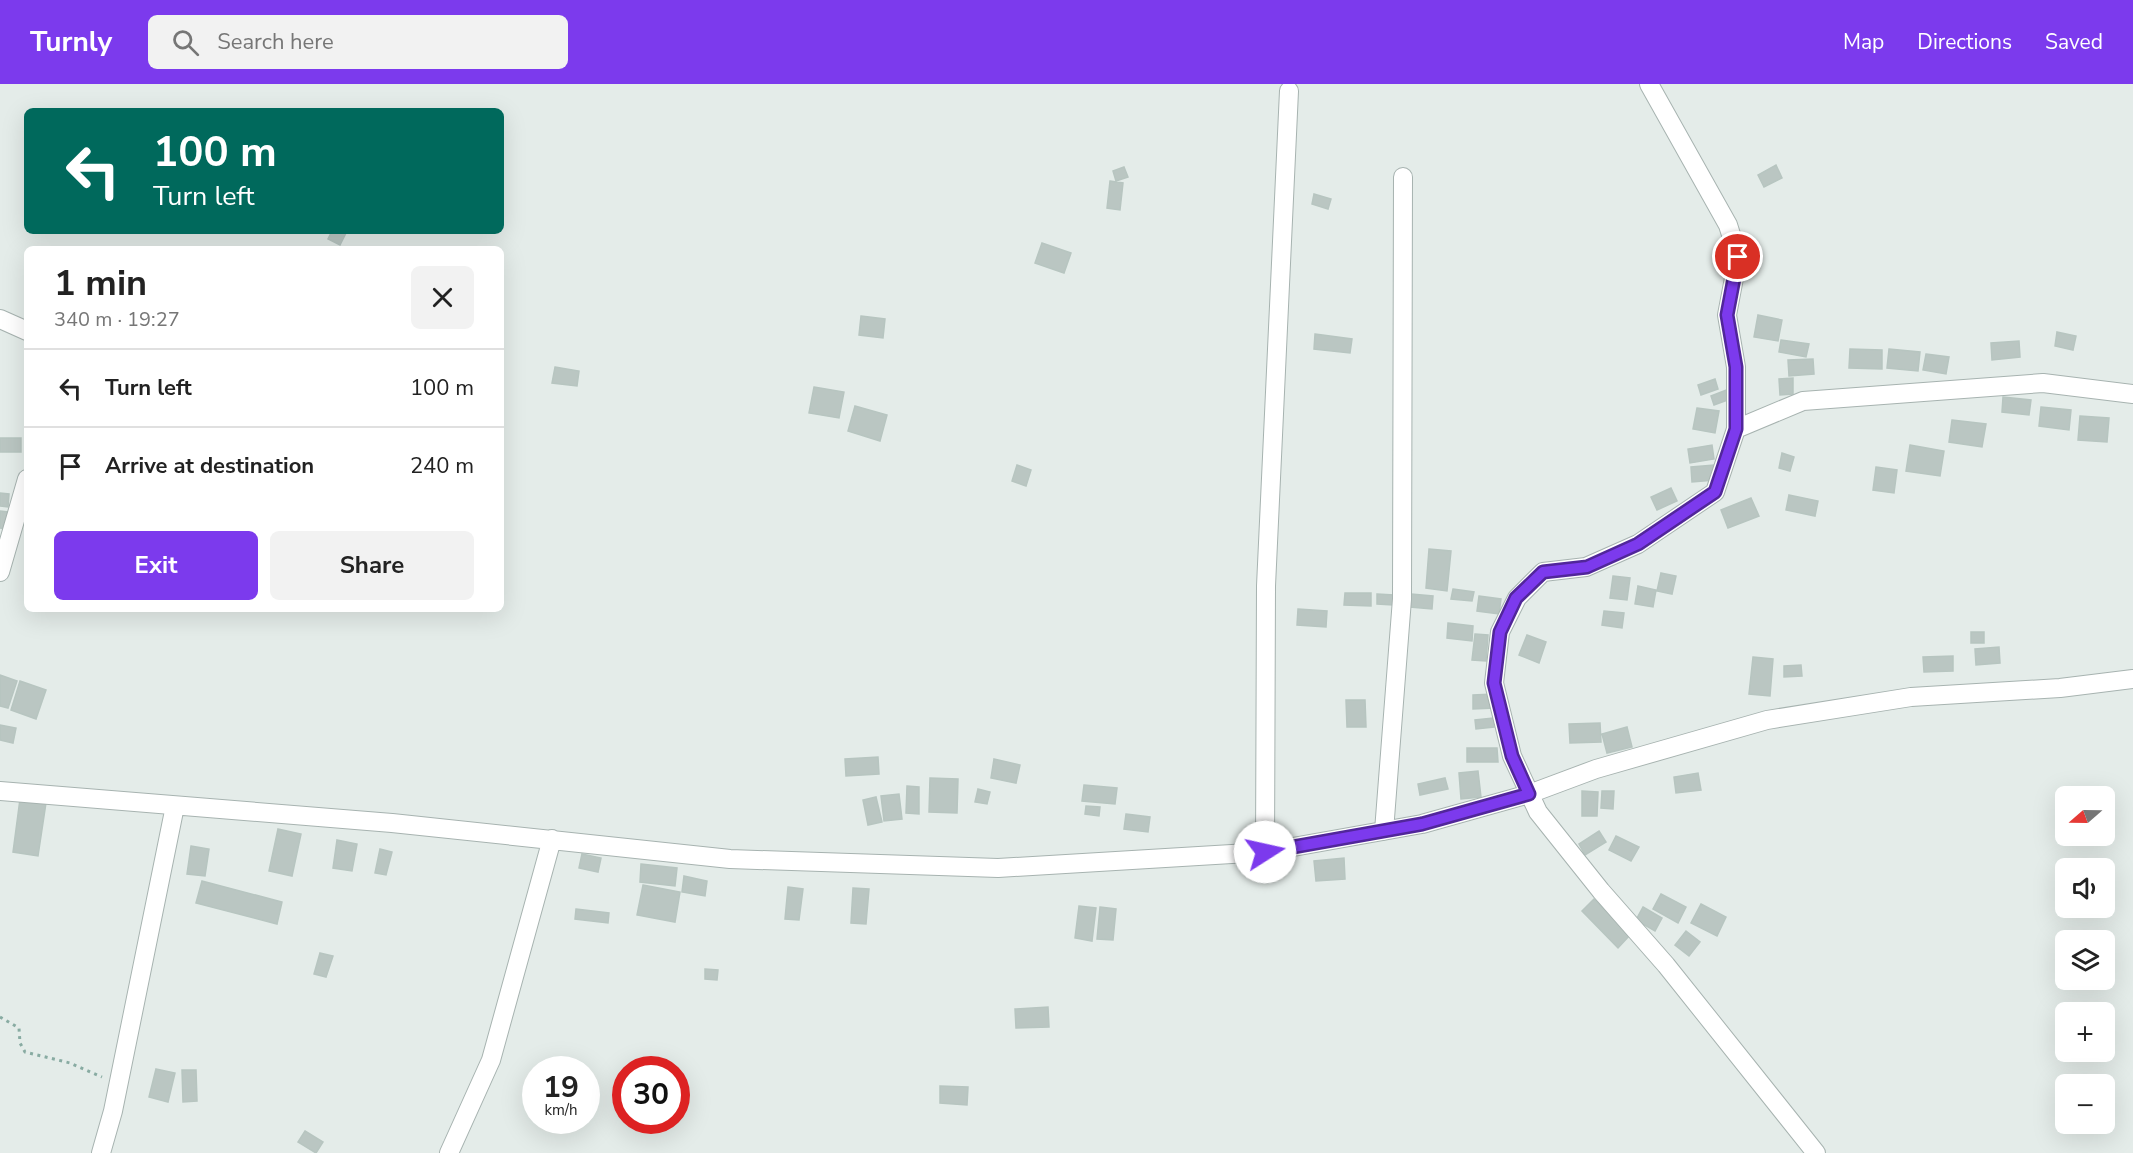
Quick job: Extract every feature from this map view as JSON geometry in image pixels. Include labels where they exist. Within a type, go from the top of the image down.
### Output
[{"type":"street","points":[[1649,84],[1728,225],[1738,257],[1727,315],[1736,367],[1736,429],[1715,492],[1638,544],[1587,567],[1543,572],[1516,598],[1500,632],[1494,683],[1512,756],[1538,812],[1666,965],[1816,1153]]},
{"type":"street","points":[[1265,852],[1266,586],[1289,91]]},
{"type":"street","points":[[1383,831],[1402,599],[1403,177]]},
{"type":"street","points":[[0,319],[24,330]]},
{"type":"street","points":[[1736,429],[1803,401],[2043,383],[2133,394]]},
{"type":"street","points":[[0,572],[24,489]]},
{"type":"street","points":[[0,791],[381,822],[730,859],[998,867],[1265,852],[1422,824],[1529,794],[1596,769],[1767,720],[1911,697],[2060,688],[2133,679]]},
{"type":"street","points":[[101,1153],[117,1090],[175,806]]},
{"type":"street","points":[[449,1153],[491,1060],[552,839]]},
{"type":"path","points":[[0,1017],[19,1028],[20,1043],[25,1052],[70,1063],[102,1077],[117,1090]]},
{"type":"building","points":[[1776,165],[1782,178],[1764,187],[1758,175]]},
{"type":"building","points":[[1124,167],[1128,177],[1116,181],[1113,171]]},
{"type":"building","points":[[1110,181],[1123,183],[1120,210],[1107,208]]},
{"type":"building","points":[[1314,194],[1331,199],[1328,209],[1312,204]]},
{"type":"building","points":[[330,234],[346,234],[340,245],[328,239]]},
{"type":"building","points":[[1042,243],[1071,253],[1064,273],[1035,263]]},
{"type":"building","points":[[1758,315],[1782,320],[1778,341],[1754,337]]},
{"type":"building","points":[[861,316],[885,319],[883,338],[859,335]]},
{"type":"building","points":[[2057,332],[2076,336],[2073,350],[2055,346]]},
{"type":"building","points":[[1315,334],[1352,339],[1350,353],[1314,349]]},
{"type":"building","points":[[1781,340],[1809,344],[1806,357],[1779,352]]},
{"type":"building","points":[[2019,341],[2020,357],[1992,360],[1991,343]]},
{"type":"building","points":[[1850,349],[1882,350],[1882,369],[1849,368]]},
{"type":"building","points":[[1889,349],[1920,352],[1918,371],[1887,368]]},
{"type":"building","points":[[1926,354],[1949,357],[1946,374],[1923,370]]},
{"type":"building","points":[[1813,359],[1814,374],[1789,376],[1788,360]]},
{"type":"building","points":[[555,367],[579,371],[577,386],[552,383]]},
{"type":"building","points":[[1793,378],[1793,394],[1780,395],[1779,379]]},
{"type":"building","points":[[1715,379],[1718,389],[1701,395],[1698,385]]},
{"type":"building","points":[[814,387],[844,392],[839,418],[809,413]]},
{"type":"building","points":[[1729,389],[1733,398],[1714,405],[1711,396]]},
{"type":"building","points":[[2003,397],[2031,400],[2029,415],[2002,412]]},
{"type":"building","points":[[855,406],[887,415],[880,441],[848,431]]},
{"type":"building","points":[[2041,407],[2071,410],[2069,430],[2039,426]]},
{"type":"building","points":[[1697,408],[1719,411],[1715,433],[1693,429]]},
{"type":"building","points":[[2080,416],[2109,418],[2107,442],[2078,440]]},
{"type":"building","points":[[1952,420],[1986,424],[1982,447],[1949,442]]},
{"type":"building","points":[[0,438],[21,438],[21,452],[0,452]]},
{"type":"building","points":[[1712,445],[1714,459],[1690,463],[1688,449]]},
{"type":"building","points":[[1910,445],[1944,451],[1940,476],[1906,471]]},
{"type":"building","points":[[1782,453],[1794,457],[1790,471],[1779,468]]},
{"type":"building","points":[[1017,465],[1031,470],[1026,486],[1012,481]]},
{"type":"building","points":[[1714,465],[1715,480],[1692,482],[1691,467]]},
{"type":"building","points":[[1876,467],[1897,470],[1894,493],[1873,490]]},
{"type":"building","points":[[1671,488],[1677,501],[1657,510],[1651,497]]},
{"type":"building","points":[[0,493],[9,494],[8,507],[0,506]]},
{"type":"building","points":[[1789,495],[1818,501],[1815,516],[1786,510]]},
{"type":"building","points":[[1751,498],[1759,516],[1728,528],[1721,510]]},
{"type":"building","points":[[0,511],[8,512],[5,529],[0,528]]},
{"type":"building","points":[[1429,549],[1451,551],[1447,591],[1426,588]]},
{"type":"building","points":[[1661,573],[1676,576],[1672,594],[1657,591]]},
{"type":"building","points":[[1613,576],[1630,578],[1627,600],[1610,598]]},
{"type":"building","points":[[1638,586],[1656,590],[1653,607],[1635,604]]},
{"type":"building","points":[[1453,589],[1474,592],[1472,601],[1451,599]]},
{"type":"building","points":[[1345,593],[1371,593],[1371,606],[1344,605]]},
{"type":"building","points":[[1377,594],[1394,595],[1393,605],[1377,604]]},
{"type":"building","points":[[1411,594],[1433,596],[1432,609],[1410,607]]},
{"type":"building","points":[[1479,596],[1501,599],[1499,614],[1477,611]]},
{"type":"building","points":[[1298,609],[1327,611],[1326,627],[1297,625]]},
{"type":"building","points":[[1604,611],[1624,613],[1622,628],[1602,625]]},
{"type":"building","points":[[1448,623],[1473,626],[1472,641],[1447,638]]},
{"type":"building","points":[[1971,632],[1984,632],[1984,643],[1971,643]]},
{"type":"building","points":[[1475,634],[1488,635],[1486,661],[1472,660]]},
{"type":"building","points":[[1527,635],[1546,642],[1539,663],[1519,655]]},
{"type":"building","points":[[1999,647],[2000,663],[1976,665],[1975,649]]},
{"type":"building","points":[[1953,656],[1953,671],[1924,672],[1923,657]]},
{"type":"building","points":[[1753,657],[1773,659],[1770,696],[1749,694]]},
{"type":"building","points":[[1801,665],[1802,676],[1784,677],[1784,666]]},
{"type":"building","points":[[0,675],[17,681],[8,708],[0,706]]},
{"type":"building","points":[[20,681],[46,690],[36,719],[11,710]]},
{"type":"building","points":[[1494,694],[1495,708],[1473,709],[1473,695]]},
{"type":"building","points":[[1346,700],[1365,700],[1366,727],[1347,727]]},
{"type":"building","points":[[1493,718],[1494,727],[1476,729],[1475,720]]},
{"type":"building","points":[[1600,723],[1601,742],[1570,743],[1569,724]]},
{"type":"building","points":[[0,725],[16,728],[13,743],[0,740]]},
{"type":"building","points":[[1627,727],[1632,747],[1607,753],[1602,734]]},
{"type":"building","points":[[1467,748],[1497,748],[1498,762],[1467,762]]},
{"type":"building","points":[[878,757],[879,774],[846,776],[845,759]]},
{"type":"building","points":[[994,759],[1020,765],[1016,783],[991,778]]},
{"type":"building","points":[[1478,771],[1481,797],[1461,799],[1459,773]]},
{"type":"building","points":[[1698,773],[1701,790],[1676,793],[1674,777]]},
{"type":"building","points":[[930,778],[958,779],[957,813],[929,812]]},
{"type":"building","points":[[1445,778],[1448,789],[1420,795],[1418,784]]},
{"type":"building","points":[[1084,785],[1117,788],[1115,804],[1082,801]]},
{"type":"building","points":[[907,786],[919,787],[919,814],[906,813]]},
{"type":"building","points":[[978,789],[990,792],[987,804],[975,802]]},
{"type":"building","points":[[1582,791],[1598,792],[1597,816],[1582,816]]},
{"type":"building","points":[[1602,791],[1614,791],[1613,809],[1601,808]]},
{"type":"building","points":[[899,794],[902,819],[884,821],[881,796]]},
{"type":"building","points":[[876,797],[882,822],[868,825],[863,800]]},
{"type":"building","points":[[20,799],[46,803],[38,856],[13,852]]},
{"type":"building","points":[[1086,806],[1100,807],[1099,816],[1085,814]]},
{"type":"building","points":[[1126,814],[1150,817],[1148,832],[1124,829]]},
{"type":"building","points":[[278,829],[301,834],[292,876],[269,871]]},
{"type":"building","points":[[1599,831],[1606,842],[1585,855],[1579,844]]},
{"type":"building","points":[[1616,836],[1639,847],[1631,861],[1609,850]]},
{"type":"building","points":[[337,840],[357,844],[352,871],[333,868]]},
{"type":"building","points":[[191,846],[209,849],[205,876],[187,874]]},
{"type":"building","points":[[380,849],[392,852],[386,875],[375,873]]},
{"type":"building","points":[[582,854],[601,858],[598,872],[579,868]]},
{"type":"building","points":[[1344,858],[1345,879],[1316,881],[1314,861]]},
{"type":"building","points":[[641,864],[677,868],[675,886],[640,882]]},
{"type":"building","points":[[684,876],[707,881],[705,896],[682,892]]},
{"type":"building","points":[[202,881],[282,902],[277,924],[196,903]]},
{"type":"building","points":[[643,885],[680,892],[675,922],[637,915]]},
{"type":"building","points":[[788,887],[803,889],[799,920],[785,919]]},
{"type":"building","points":[[853,888],[869,889],[866,924],[851,923]]},
{"type":"building","points":[[1661,894],[1686,907],[1678,923],[1653,909]]},
{"type":"building","points":[[1594,899],[1630,935],[1618,948],[1582,911]]},
{"type":"building","points":[[1701,904],[1726,917],[1717,936],[1691,923]]},
{"type":"building","points":[[1079,906],[1096,908],[1092,941],[1075,938]]},
{"type":"building","points":[[1100,907],[1116,909],[1113,940],[1097,939]]},
{"type":"building","points":[[1643,907],[1662,918],[1655,931],[1636,920]]},
{"type":"building","points":[[576,909],[609,913],[608,923],[575,919]]},
{"type":"building","points":[[1686,931],[1700,942],[1689,956],[1675,945]]},
{"type":"building","points":[[320,953],[333,956],[326,977],[314,974]]},
{"type":"building","points":[[705,969],[718,970],[717,980],[705,979]]},
{"type":"building","points":[[1048,1007],[1049,1027],[1016,1028],[1015,1009]]},
{"type":"building","points":[[156,1069],[175,1073],[168,1102],[149,1097]]},
{"type":"building","points":[[182,1070],[196,1070],[197,1101],[183,1102]]},
{"type":"building","points":[[940,1086],[968,1087],[967,1105],[940,1103]]},
{"type":"building","points":[[305,1131],[323,1142],[316,1153],[298,1142]]},
{"type":"route","points":[[1265,852],[1422,824],[1529,794],[1512,756],[1494,683],[1500,632],[1516,598],[1543,572],[1587,567],[1638,544],[1715,492],[1736,429],[1736,367],[1727,315],[1738,257]]}]
